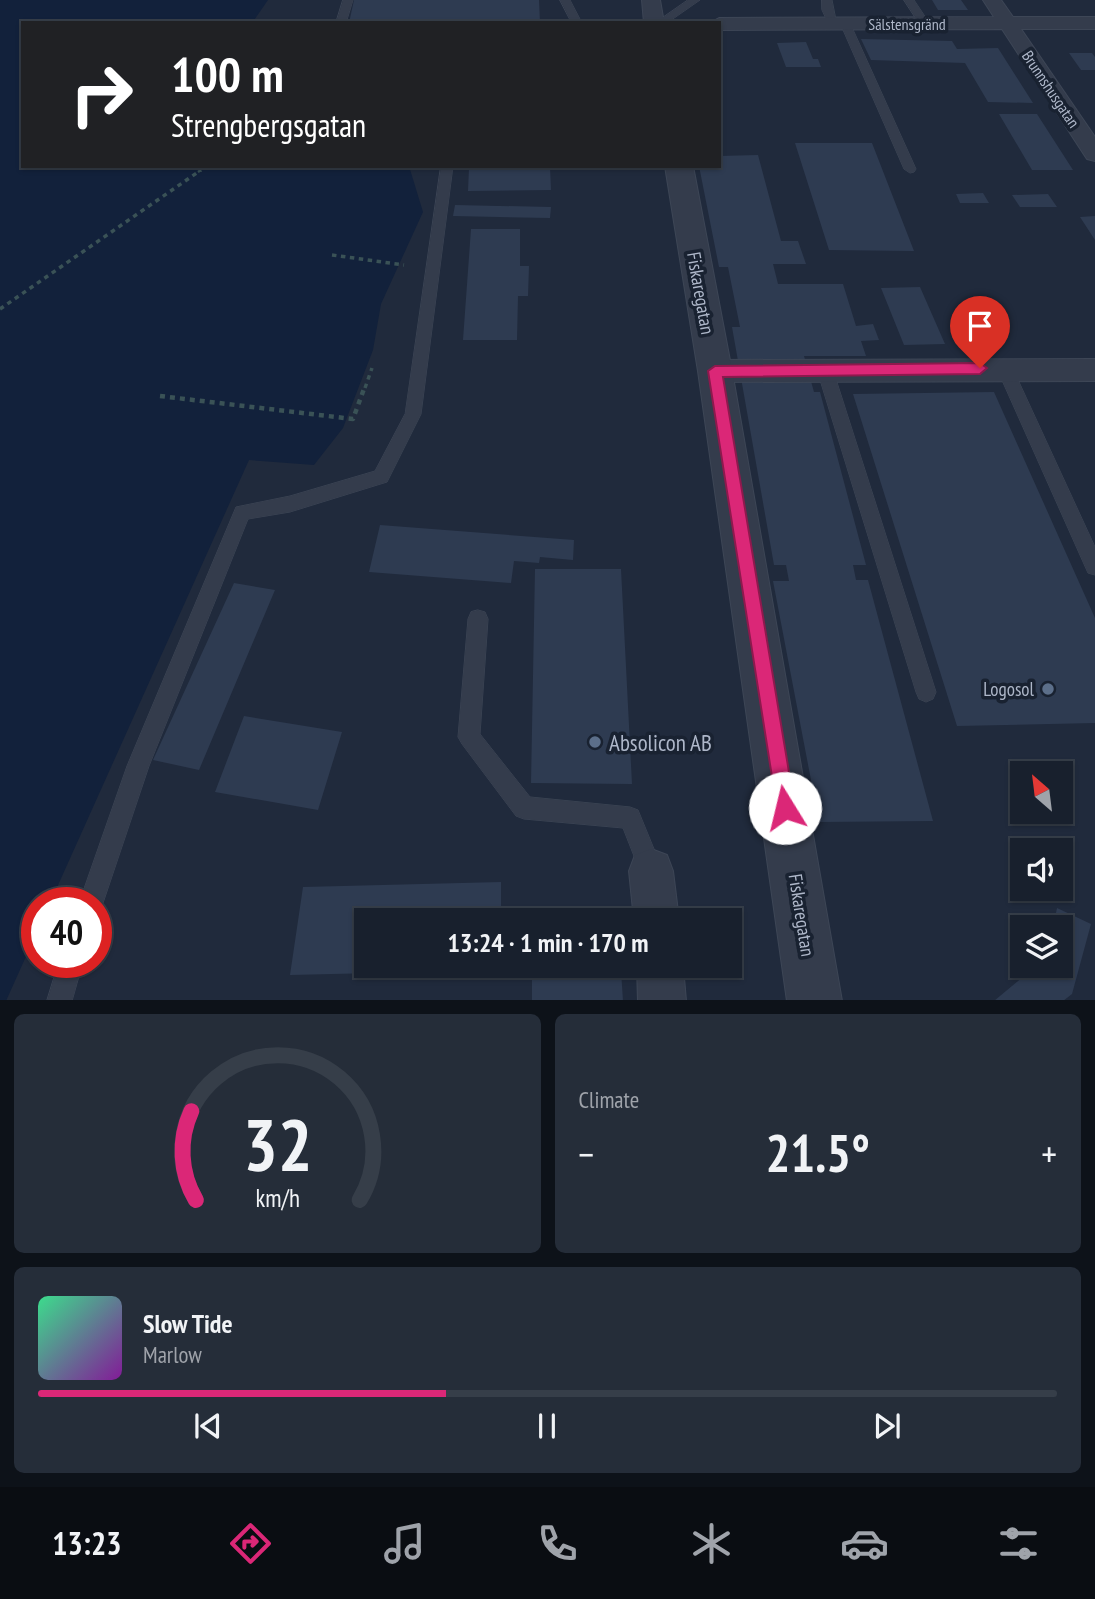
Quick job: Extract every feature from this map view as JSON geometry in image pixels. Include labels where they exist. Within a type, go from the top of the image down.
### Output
[{"type":"street","points":[[651,0],[654,21]]},
{"type":"street","name":"Brunnshusgatan","points":[[992,0],[1095,154]]},
{"type":"street","name":"Sälstensgränd","points":[[721,24],[1095,23]]},
{"type":"street","name":"Fiskaregatan","points":[[679,168],[715,371],[815,1000]]},
{"type":"street","points":[[715,371],[1095,370]]},
{"type":"street","points":[[651,871],[656,908]]},
{"type":"street","points":[[661,978],[662,1000]]},
{"type":"lane","points":[[342,21],[348,0]]},
{"type":"lane","points":[[565,0],[576,21]]},
{"type":"lane","points":[[663,21],[695,0]]},
{"type":"lane","points":[[827,0],[827,10],[839,23],[910,169]]},
{"type":"lane","points":[[909,0],[925,24]]},
{"type":"lane","points":[[96,887],[138,766],[242,512],[290,504],[381,477],[413,414],[447,168]]},
{"type":"lane","points":[[1004,369],[1095,567]]},
{"type":"lane","points":[[825,370],[926,692]]},
{"type":"lane","points":[[478,619],[468,737],[524,808],[631,818],[651,871]]},
{"type":"lane","points":[[59,1000],[66,978]]},
{"type":"path","points":[[0,309],[204,168]]},
{"type":"path","points":[[332,255],[404,265]]},
{"type":"path","points":[[160,396],[353,419],[372,368]]},
{"type":"water","points":[[0,0],[268,0],[253,21],[21,21],[21,168],[410,168],[423,212],[381,304],[373,350],[343,428],[314,465],[249,460],[57,887],[21,887],[21,968],[6,1000],[0,1000]]},
{"type":"building","points":[[354,0],[539,0],[540,21],[349,21]]},
{"type":"building","points":[[932,0],[961,0],[968,10],[938,10]]},
{"type":"building","points":[[861,39],[952,41],[957,49],[998,48],[1033,103],[988,102],[965,63],[871,60]]},
{"type":"building","points":[[806,42],[813,59],[818,59],[821,67],[786,67],[777,43]]},
{"type":"building","points":[[1069,53],[1092,53],[1095,57],[1095,70],[1081,70]]},
{"type":"building","points":[[999,114],[1037,114],[1073,170],[1032,170]]},
{"type":"building","points":[[795,143],[872,143],[914,251],[829,250]]},
{"type":"building","points":[[758,155],[781,241],[798,241],[806,264],[773,264],[778,284],[843,284],[856,326],[873,324],[879,340],[861,341],[866,356],[804,356],[814,392],[820,392],[866,565],[853,565],[856,580],[868,580],[933,821],[819,822],[773,581],[789,581],[786,565],[774,565],[732,327],[740,327],[728,267],[719,267],[699,168],[721,168],[721,156]]},
{"type":"building","points":[[469,168],[550,168],[551,190],[468,191]]},
{"type":"building","points":[[983,193],[989,203],[960,203],[956,194]]},
{"type":"building","points":[[1048,194],[1057,207],[1020,207],[1012,195]]},
{"type":"building","points":[[455,205],[551,207],[550,218],[453,216]]},
{"type":"building","points":[[1095,216],[1095,240],[1080,217]]},
{"type":"building","points":[[471,229],[520,229],[520,266],[529,266],[528,296],[518,296],[517,340],[463,340]]},
{"type":"building","points":[[920,287],[945,344],[904,345],[881,288]]},
{"type":"building","points":[[994,392],[1095,618],[1095,723],[957,726],[853,394]]},
{"type":"building","points":[[380,525],[574,540],[573,560],[540,557],[539,563],[514,561],[511,583],[369,572]]},
{"type":"building","points":[[535,569],[621,569],[632,784],[531,783]]},
{"type":"building","points":[[234,583],[275,590],[199,770],[153,760]]},
{"type":"building","points":[[244,716],[342,732],[318,810],[215,792]]},
{"type":"building","points":[[501,882],[501,908],[354,908],[354,973],[290,975],[303,887]]},
{"type":"building","points":[[1057,908],[1072,915],[1056,915]]},
{"type":"building","points":[[1073,916],[1091,924],[1072,994],[1064,1000],[995,1000],[1022,978],[1073,978]]},
{"type":"building","points":[[532,978],[622,978],[623,1000],[532,1000]]},
{"type":"place","name":"Logosol","points":[[1048,689]]},
{"type":"place","name":"Absolicon AB","points":[[595,742]]},
{"type":"route","points":[[785,808],[715,371],[980,368]]}]
